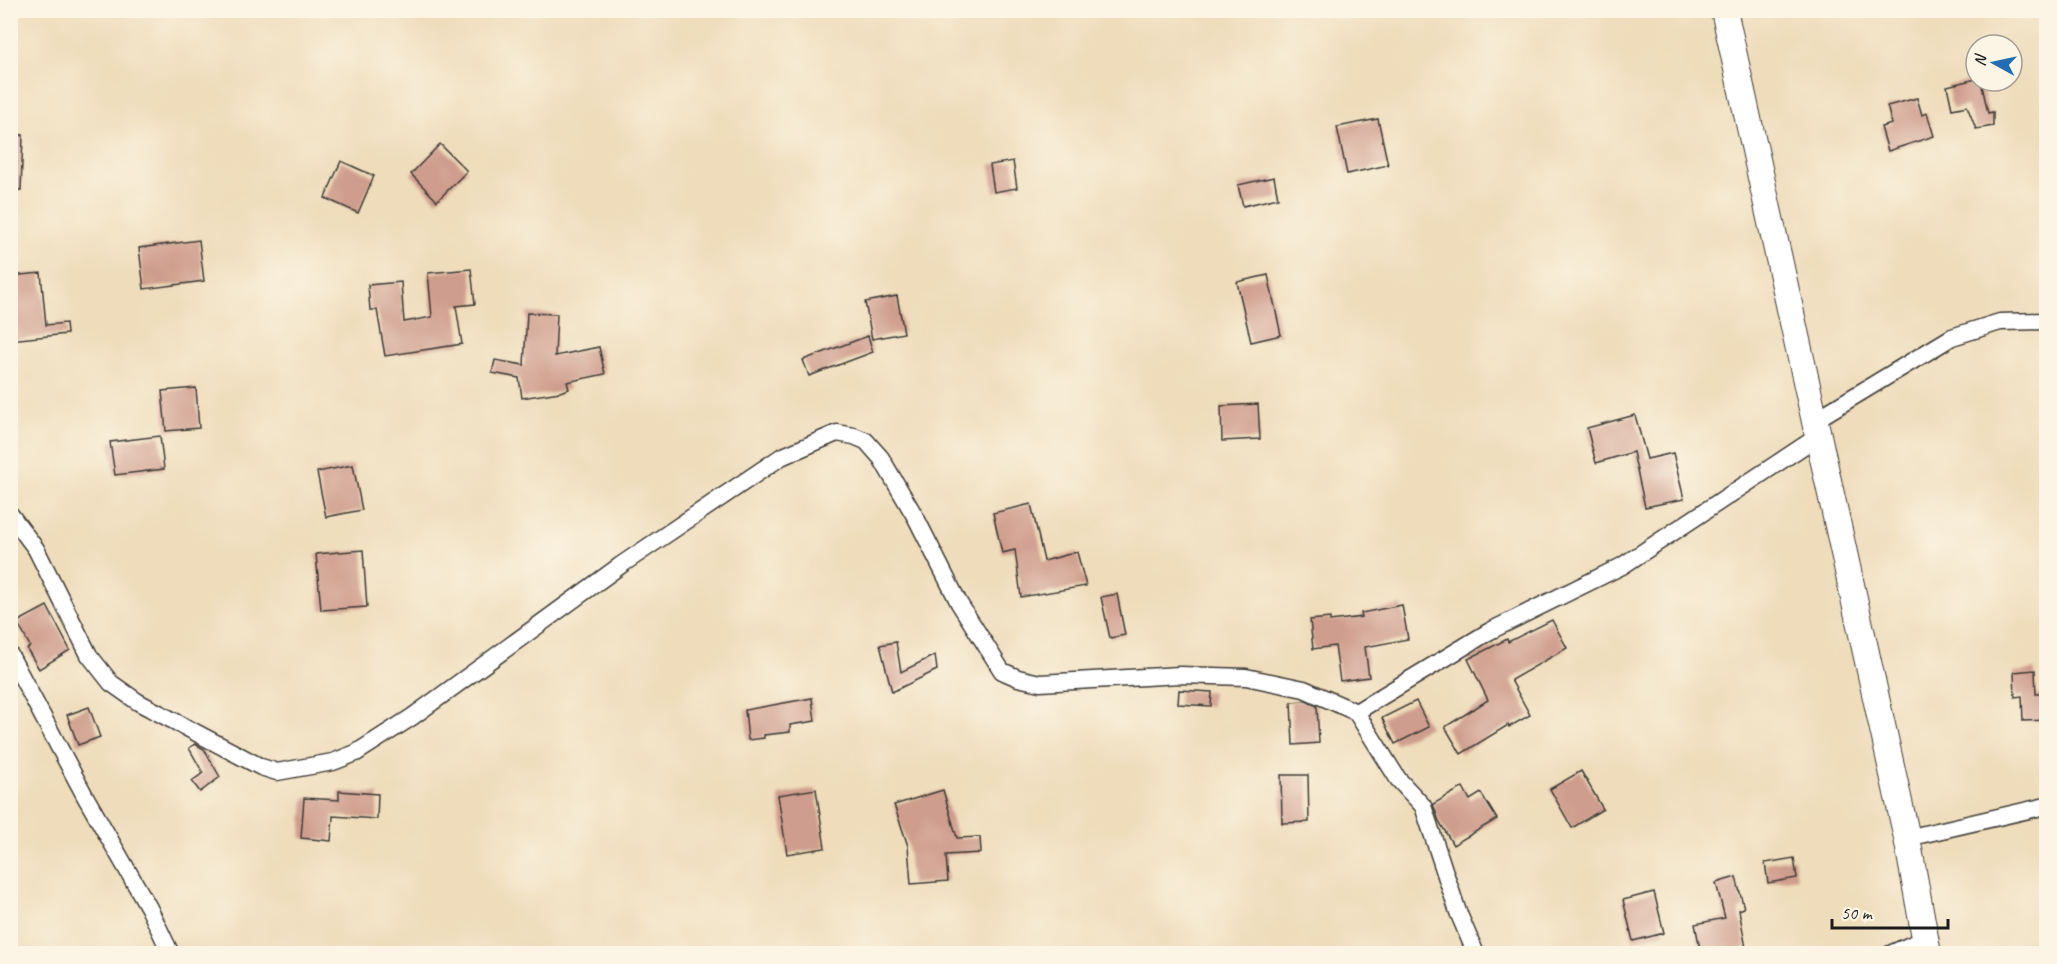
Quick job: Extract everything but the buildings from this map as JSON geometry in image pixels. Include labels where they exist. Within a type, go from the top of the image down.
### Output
[{"type":"main road","points":[[1724,10],[1907,838],[1926,946]]},
{"type":"street","points":[[1356,712],[1490,631],[1622,566],[1802,445],[1816,429],[1952,337],[2000,322],[2046,321]]},
{"type":"street","points":[[10,514],[36,549],[89,655],[111,683],[138,702],[261,767],[278,772],[333,762],[356,753],[431,704],[621,565],[781,457],[837,433],[854,436],[866,441],[881,458],[916,518],[959,603],[1002,671],[1018,678],[1040,683],[1180,675],[1246,677],[1304,689],[1356,712],[1398,779],[1423,806],[1458,912],[1476,954]]},
{"type":"street","points":[[10,655],[85,796],[149,908],[171,954]]},
{"type":"street","points":[[1907,838],[2046,806]]},
{"type":"street","points":[[1890,954],[1926,946]]}]
